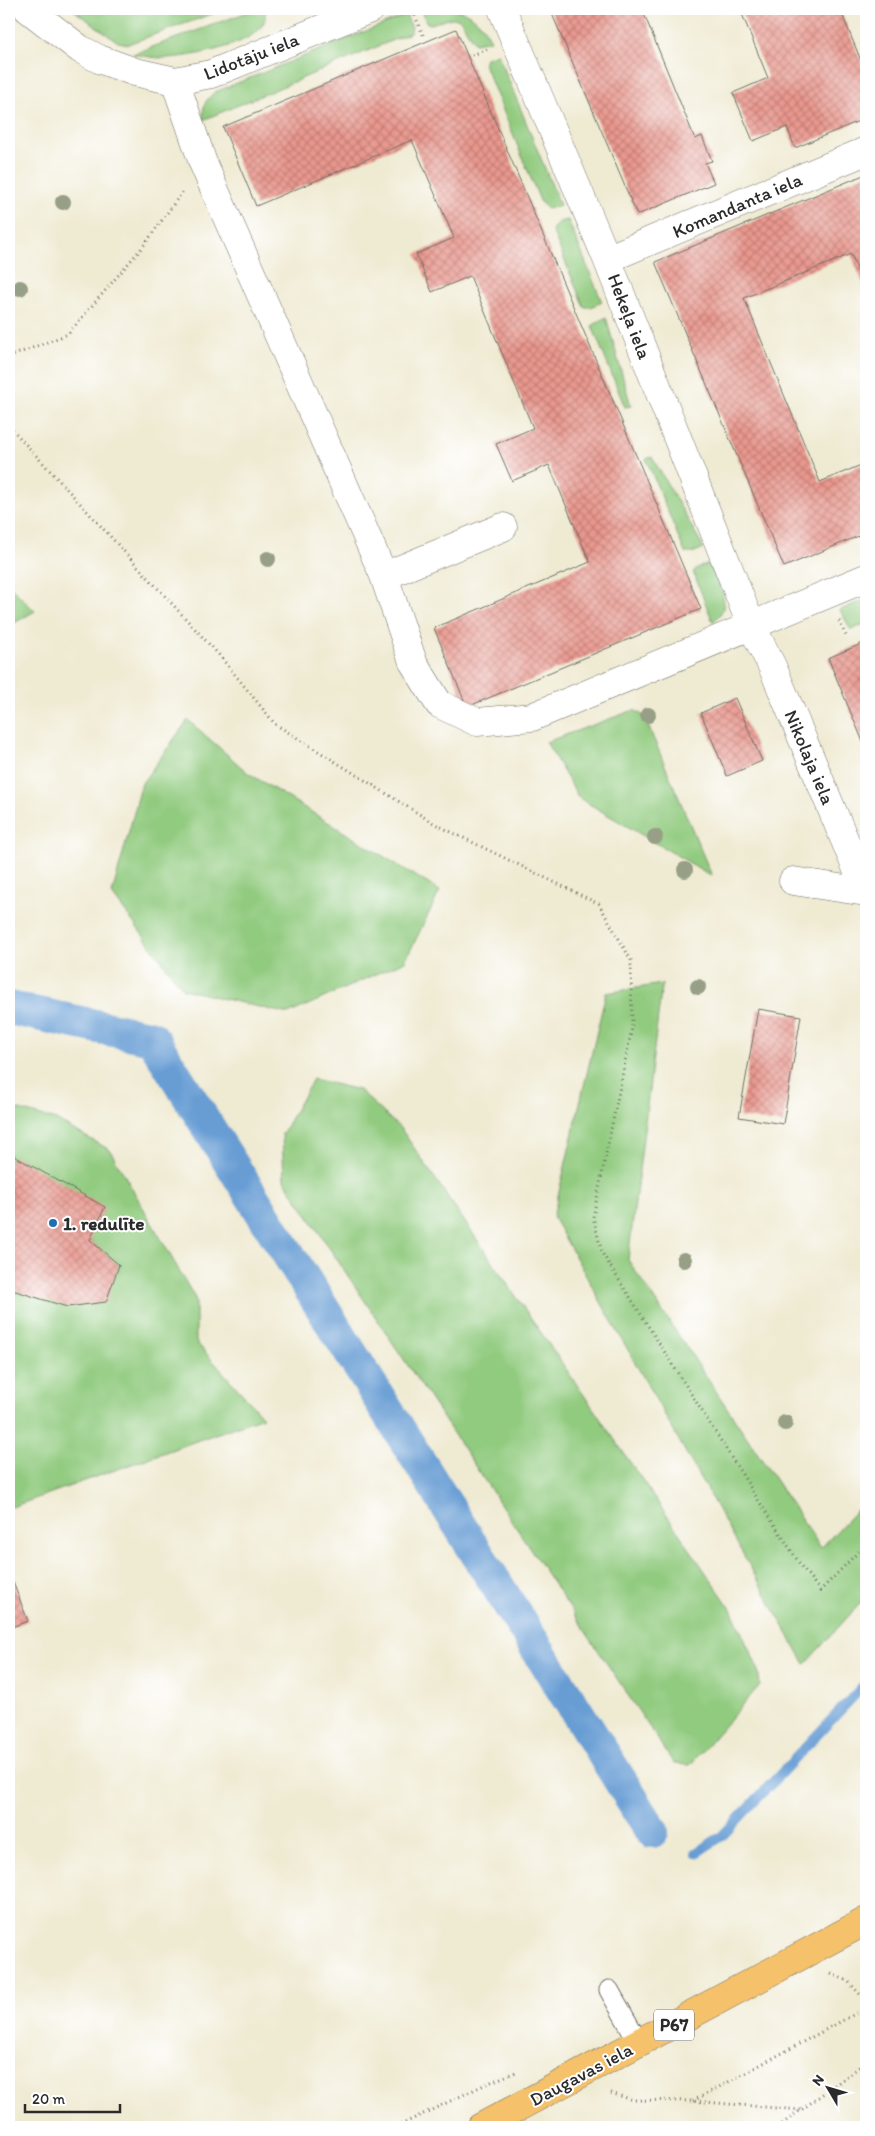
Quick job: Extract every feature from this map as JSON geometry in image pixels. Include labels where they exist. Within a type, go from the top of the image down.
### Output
[{"type":"main road","name":"Daugavas iela","points":[[481,2127],[866,1921]]},
{"type":"street","name":"Lidotāju iela","points":[[28,9],[80,49],[99,59],[135,72],[175,81],[211,74],[370,9]]},
{"type":"street","name":"Hekeļa iela","points":[[502,9],[607,259],[751,625]]},
{"type":"street","points":[[175,81],[203,163],[384,576],[413,662],[439,704],[477,722],[532,717],[866,578]]},
{"type":"street","name":"Komandanta iela","points":[[607,259],[866,151]]},
{"type":"street","points":[[384,576],[502,527]]},
{"type":"street","name":"Nikolaja iela","points":[[751,625],[772,666],[866,891]]},
{"type":"street","points":[[792,881],[866,891]]},
{"type":"lane","points":[[608,1990],[639,2044]]},
{"type":"path","points":[[413,12],[423,36]]},
{"type":"path","points":[[472,55],[494,47]]},
{"type":"path","points":[[9,357],[68,334],[145,244],[203,163]]},
{"type":"path","points":[[9,426],[219,655],[275,724],[435,824],[599,904],[631,960],[632,1028],[593,1216],[602,1253],[762,1506],[820,1591],[866,1544]]},
{"type":"path","points":[[839,621],[847,638]]},
{"type":"path","points":[[693,2101],[866,2008]]},
{"type":"path","points":[[778,2127],[866,2062]]},
{"type":"path","points":[[396,2127],[486,2084],[523,2069]]},
{"type":"path","points":[[608,2092],[633,2100],[693,2101],[801,2110]]},
{"type":"green space","points":[[443,8],[462,11],[478,21],[491,40],[475,43],[460,20],[456,18],[431,24],[427,23],[420,9]]},
{"type":"green space","points":[[72,9],[226,9],[128,44],[118,42]]},
{"type":"green space","points":[[256,9],[265,9],[263,24],[257,32],[233,44],[188,56],[156,58],[133,54]]},
{"type":"green space","points":[[406,15],[412,28],[410,33],[203,120],[205,104],[208,98],[215,92]]},
{"type":"green space","points":[[498,54],[560,205],[548,209],[541,203],[484,64],[486,58]]},
{"type":"green space","points":[[568,220],[602,302],[591,307],[584,307],[552,230],[558,222]]},
{"type":"green space","points":[[606,317],[631,406],[625,407],[592,326]]},
{"type":"green space","points":[[652,457],[704,548],[692,553],[685,553],[646,459]]},
{"type":"green space","points":[[709,564],[723,594],[724,601],[720,615],[713,622],[693,572],[699,567]]},
{"type":"green space","points":[[9,585],[35,611],[9,626]]},
{"type":"green space","points":[[866,599],[866,624],[851,630],[840,610]]},
{"type":"green space","points":[[634,710],[644,716],[712,876],[579,798],[546,742]]},
{"type":"green space","points":[[188,720],[248,773],[440,891],[405,961],[288,1014],[183,989],[112,894],[142,783]]},
{"type":"green space","points":[[662,984],[628,1260],[821,1548],[866,1500],[866,1597],[805,1664],[553,1217],[606,993]]},
{"type":"green space","points":[[313,1079],[359,1090],[401,1129],[731,1609],[758,1669],[760,1685],[690,1765],[674,1764],[284,1180],[282,1134]]},
{"type":"green space","points":[[9,1107],[56,1120],[110,1150],[196,1300],[196,1342],[263,1417],[9,1508]]},
{"type":"building","points":[[550,9],[642,9],[695,139],[702,136],[712,161],[705,163],[714,183],[637,215]]},
{"type":"building","points":[[740,9],[840,9],[866,73],[866,118],[795,148],[787,127],[753,141],[733,93],[768,78]]},
{"type":"building","points":[[456,29],[701,609],[467,707],[434,628],[590,562],[549,465],[512,481],[496,444],[533,428],[470,276],[432,292],[416,254],[454,238],[412,140],[256,206],[223,127]]},
{"type":"building","points":[[866,174],[866,291],[851,254],[744,298],[820,482],[866,463],[866,533],[784,567],[655,262]]},
{"type":"building","points":[[866,642],[866,749],[828,658]]},
{"type":"building","points":[[735,698],[762,761],[727,776],[701,713]]},
{"type":"building","points":[[758,1009],[801,1016],[783,1124],[739,1117]]},
{"type":"building","name":"1. redulīte","points":[[14,1156],[105,1207],[90,1240],[119,1265],[106,1302],[67,1307],[9,1289],[9,1162]]},
{"type":"building","points":[[11,1577],[28,1621],[9,1628],[9,1578]]},
{"type":"waterway","points":[[9,1008],[152,1038],[652,1831]]},
{"type":"waterway","points":[[696,1853],[722,1836],[866,1683]]},
{"type":"place","name":"1. redulīte","points":[[53,1223]]}]
